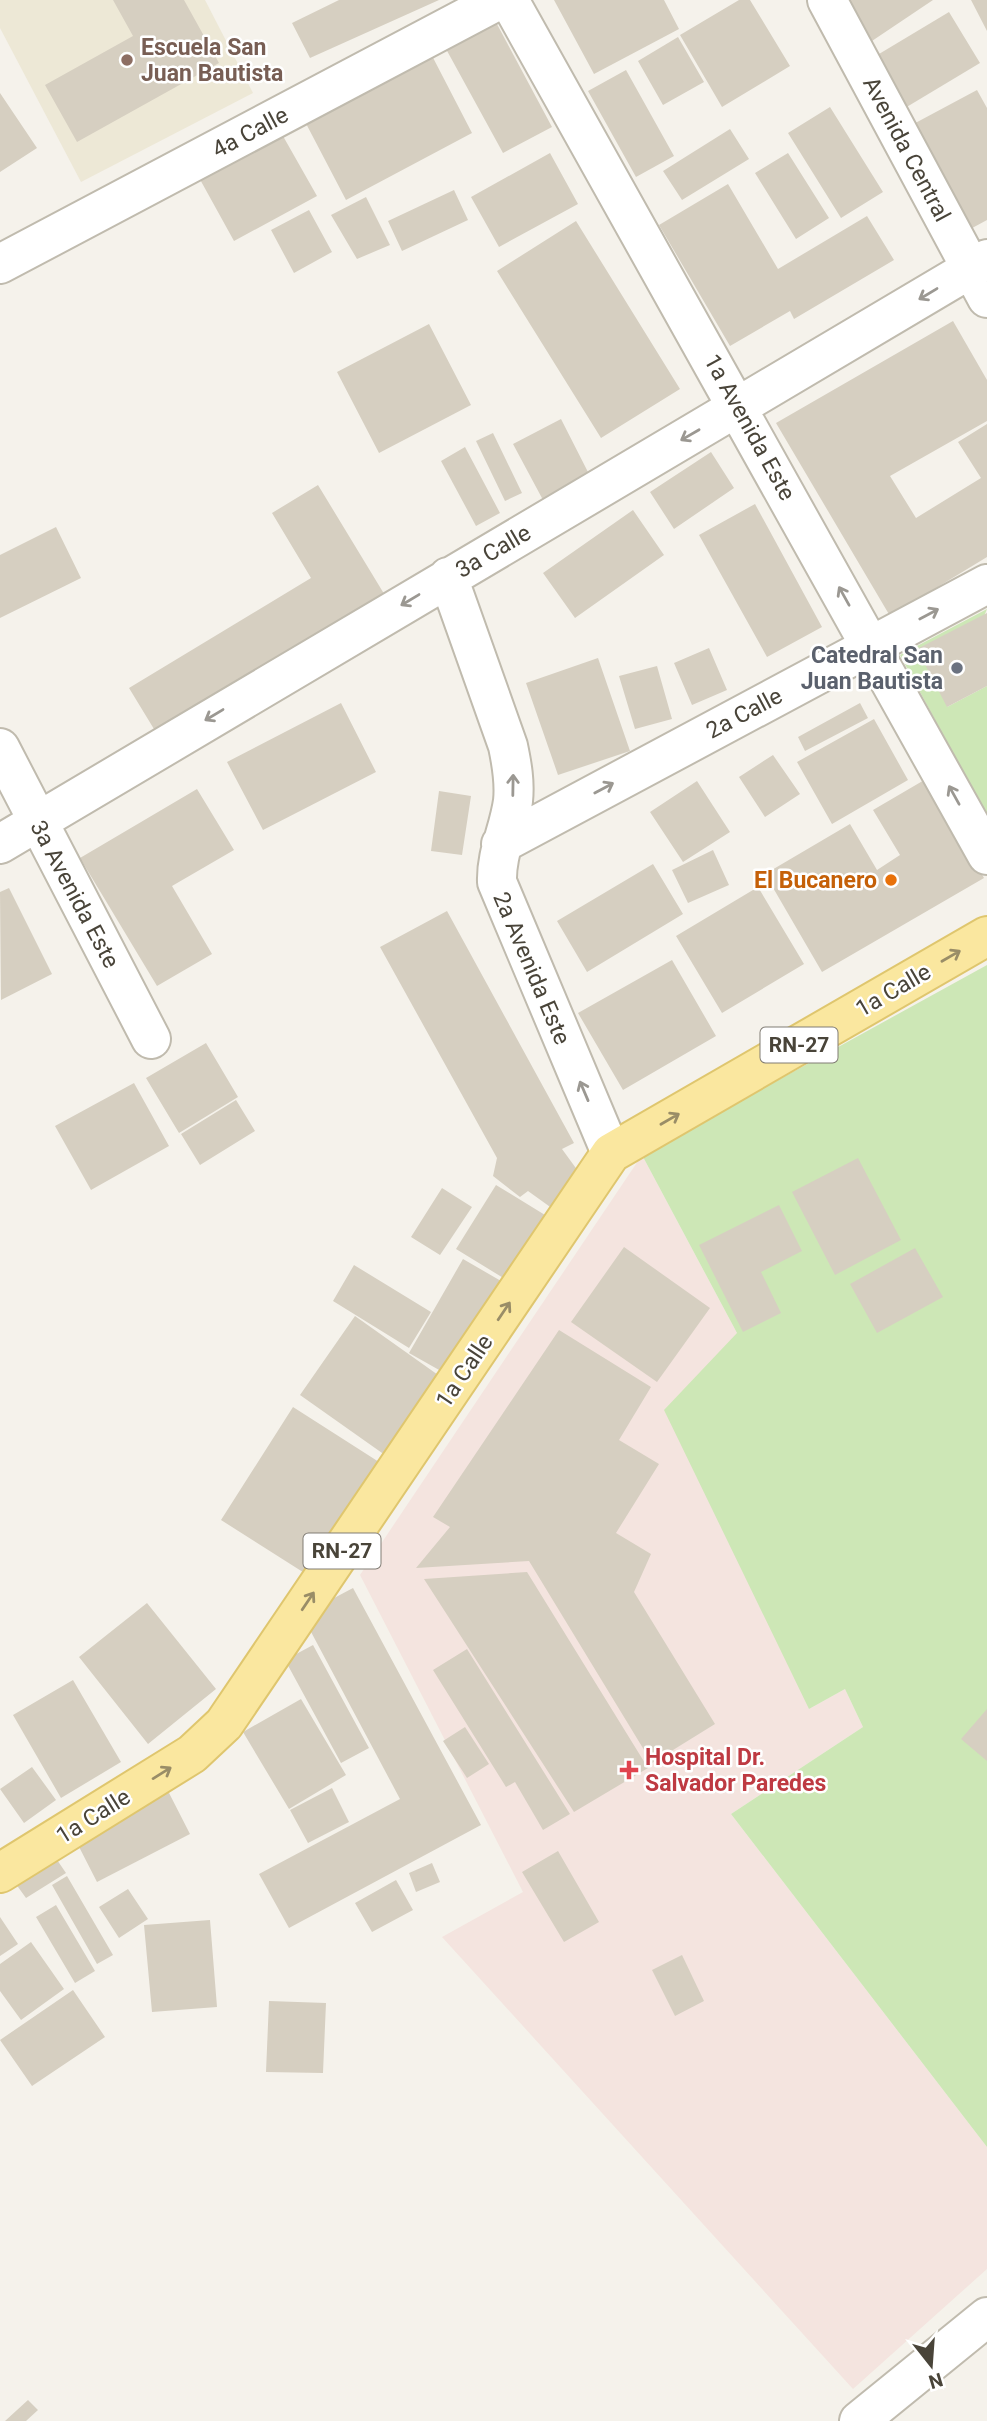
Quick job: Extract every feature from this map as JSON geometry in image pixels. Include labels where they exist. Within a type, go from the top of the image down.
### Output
[{"type":"main road","name":"1a Calle","points":[[0,1873],[192,1754],[224,1724],[611,1153],[987,936]]},
{"type":"street","name":"4a Calle","points":[[0,264],[499,0]]},
{"type":"street","name":"1a Avenida Este","points":[[509,0],[739,406],[987,855]]},
{"type":"street","name":"Avenida Central","points":[[827,0],[982,275]]},
{"type":"street","name":"3a Calle","points":[[0,844],[36,820],[739,406],[982,275]]},
{"type":"street","name":"2a Avenida Este","points":[[448,577],[508,746],[514,775],[513,803],[496,861],[497,882],[611,1153]]},
{"type":"street","name":"2a Calle","points":[[501,844],[987,584]]},
{"type":"street","name":"3a Avenida Este","points":[[0,748],[150,1039]]},
{"type":"street","points":[[880,2415],[987,2317]]},
{"type":"shaded area","name":"Escuela San Juan Bautista","points":[[0,0],[205,0],[253,93],[81,182],[0,28]]},
{"type":"shaded area","name":"Hospital Dr. Salvador Paredes","points":[[642,1155],[737,1333],[809,1709],[845,1689],[863,1727],[731,1814],[987,2147],[987,2269],[853,2389],[442,1937],[523,1892],[360,1575]]},
{"type":"green space","points":[[987,609],[947,707],[987,686],[987,816],[900,655]]},
{"type":"green space","points":[[987,965],[987,2147],[731,1814],[863,1727],[845,1689],[809,1709],[664,1410],[737,1333],[642,1155]]},
{"type":"building","points":[[113,0],[184,0],[219,63],[77,142],[45,85],[133,36]]},
{"type":"building","points":[[339,0],[439,0],[310,58],[292,23]]},
{"type":"building","points":[[554,0],[664,0],[679,29],[594,74]]},
{"type":"building","points":[[739,0],[750,0],[790,66],[722,107],[680,35]]},
{"type":"building","points":[[831,0],[933,0],[863,47]]},
{"type":"building","points":[[971,0],[987,0],[987,31]]},
{"type":"building","points":[[490,11],[552,127],[503,153],[440,38]]},
{"type":"building","points":[[949,12],[980,63],[890,117],[859,66]]},
{"type":"building","points":[[678,37],[704,82],[663,105],[638,61]]},
{"type":"building","points":[[428,48],[472,133],[346,200],[301,114]]},
{"type":"building","points":[[626,70],[674,156],[636,177],[588,91]]},
{"type":"building","points":[[977,90],[987,108],[987,220],[963,233],[906,128]]},
{"type":"building","points":[[0,93],[37,148],[0,172]]},
{"type":"building","points":[[830,107],[883,192],[841,218],[788,133]]},
{"type":"building","points":[[279,129],[317,196],[234,241],[197,174]]},
{"type":"building","points":[[730,129],[749,159],[682,200],[663,171]]},
{"type":"building","points":[[550,153],[578,204],[499,247],[471,197]]},
{"type":"building","points":[[788,153],[829,218],[796,239],[755,173]]},
{"type":"building","points":[[728,184],[778,269],[867,216],[894,260],[794,319],[790,311],[730,346],[659,225]]},
{"type":"building","points":[[454,190],[468,220],[402,251],[388,221]]},
{"type":"building","points":[[366,197],[390,245],[357,259],[331,215]]},
{"type":"building","points":[[309,210],[332,252],[294,273],[271,230]]},
{"type":"building","points":[[576,221],[680,389],[601,438],[497,271]]},
{"type":"building","points":[[953,321],[987,380],[987,421],[890,476],[916,518],[981,478],[958,442],[987,424],[987,557],[890,616],[776,423]]},
{"type":"building","points":[[429,324],[471,405],[379,453],[337,372]]},
{"type":"building","points":[[561,419],[590,476],[543,500],[513,444]]},
{"type":"building","points":[[493,433],[522,493],[505,501],[476,441]]},
{"type":"building","points":[[465,447],[500,513],[476,526],[441,461]]},
{"type":"building","points":[[711,452],[734,488],[674,529],[650,492]]},
{"type":"building","points":[[318,485],[386,597],[157,734],[129,688],[311,578],[272,513]]},
{"type":"building","points":[[755,504],[822,627],[767,657],[699,535]]},
{"type":"building","points":[[633,510],[664,555],[575,618],[543,573]]},
{"type":"building","points":[[56,527],[81,578],[0,618],[0,555]]},
{"type":"building","name":"Catedral San Juan Bautista","points":[[987,613],[987,686],[947,707],[917,649]]},
{"type":"building","points":[[709,648],[727,690],[692,705],[674,663]]},
{"type":"building","points":[[598,658],[630,751],[558,775],[526,683]]},
{"type":"building","points":[[657,666],[672,719],[635,729],[619,676]]},
{"type":"building","points":[[341,703],[376,772],[263,830],[227,762]]},
{"type":"building","points":[[860,703],[868,718],[805,751],[798,737]]},
{"type":"building","points":[[874,719],[908,780],[832,824],[797,762]]},
{"type":"building","points":[[773,755],[800,794],[765,817],[739,777]]},
{"type":"building","points":[[926,779],[984,878],[822,972],[765,874],[850,824],[877,870],[900,855],[873,810]]},
{"type":"building","points":[[697,781],[730,832],[683,862],[650,812]]},
{"type":"building","points":[[197,789],[234,850],[172,886],[212,954],[157,986],[80,858]]},
{"type":"building","points":[[439,791],[471,796],[462,855],[431,851]]},
{"type":"building","points":[[713,850],[729,885],[688,903],[672,870]]},
{"type":"building","points":[[653,864],[683,914],[587,972],[557,921]]},
{"type":"building","points":[[758,887],[804,964],[722,1013],[676,936]]},
{"type":"building","points":[[9,888],[52,974],[1,1000],[0,892]]},
{"type":"building","points":[[447,911],[574,1143],[562,1149],[578,1171],[553,1209],[528,1191],[520,1197],[493,1176],[497,1158],[380,947]]},
{"type":"building","points":[[672,960],[716,1036],[623,1090],[578,1013]]},
{"type":"building","points":[[206,1043],[238,1097],[179,1133],[146,1078]]},
{"type":"building","points":[[134,1083],[169,1146],[91,1190],[55,1126]]},
{"type":"building","points":[[236,1100],[255,1131],[200,1165],[181,1134]]},
{"type":"building","points":[[858,1158],[901,1240],[835,1275],[792,1192]]},
{"type":"building","points":[[496,1185],[545,1215],[505,1279],[456,1249]]},
{"type":"building","points":[[442,1188],[472,1207],[440,1255],[411,1237]]},
{"type":"building","points":[[779,1205],[802,1251],[761,1272],[781,1313],[743,1332],[699,1245]]},
{"type":"building","points":[[624,1247],[710,1308],[657,1382],[571,1322]]},
{"type":"building","points":[[915,1248],[943,1297],[877,1333],[850,1284]]},
{"type":"building","points":[[463,1259],[501,1281],[448,1375],[409,1353]]},
{"type":"building","points":[[354,1265],[431,1312],[409,1348],[333,1301]]},
{"type":"building","points":[[355,1316],[448,1382],[392,1460],[300,1395]]},
{"type":"building","points":[[559,1330],[651,1387],[619,1440],[659,1464],[616,1533],[651,1554],[634,1592],[715,1724],[652,1763],[529,1561],[416,1568],[450,1527],[433,1517]]},
{"type":"building","points":[[293,1407],[379,1462],[306,1574],[221,1520]]},
{"type":"building","points":[[527,1572],[648,1768],[574,1812],[424,1579]]},
{"type":"building","points":[[353,1588],[481,1825],[289,1928],[259,1874],[400,1799],[302,1615]]},
{"type":"building","points":[[147,1603],[216,1689],[148,1744],[79,1657]]},
{"type":"building","points":[[313,1645],[369,1748],[341,1763],[285,1660]]},
{"type":"building","points":[[467,1649],[570,1814],[543,1830],[515,1782],[506,1787],[433,1670]]},
{"type":"building","points":[[73,1680],[121,1762],[61,1798],[13,1715]]},
{"type":"building","points":[[301,1699],[346,1775],[289,1809],[243,1732]]},
{"type":"building","points":[[987,1709],[987,1761],[961,1739]]},
{"type":"building","points":[[465,1727],[489,1764],[467,1778],[443,1741]]},
{"type":"building","points":[[32,1767],[56,1800],[24,1823],[0,1789]]},
{"type":"building","points":[[332,1788],[349,1822],[308,1843],[290,1810]]},
{"type":"building","points":[[168,1791],[190,1834],[97,1882],[75,1839]]},
{"type":"building","points":[[558,1851],[599,1922],[564,1942],[522,1872]]},
{"type":"building","points":[[53,1854],[66,1873],[26,1898],[13,1880]]},
{"type":"building","points":[[432,1863],[440,1882],[416,1892],[409,1873]]},
{"type":"building","points":[[67,1876],[113,1955],[97,1964],[52,1885]]},
{"type":"building","points":[[396,1880],[413,1910],[372,1932],[355,1903]]},
{"type":"building","points":[[128,1889],[148,1919],[119,1938],[99,1907]]},
{"type":"building","points":[[56,1905],[95,1971],[75,1983],[36,1917]]},
{"type":"building","points":[[0,1917],[18,1944],[0,1956]]},
{"type":"building","points":[[210,1920],[217,2007],[152,2012],[144,1925]]},
{"type":"building","points":[[31,1942],[64,1989],[21,2020],[0,1991],[0,1964]]},
{"type":"building","points":[[682,1955],[704,2001],[675,2016],[652,1970]]},
{"type":"building","points":[[73,1990],[105,2037],[32,2086],[0,2040]]},
{"type":"building","points":[[269,2001],[326,2003],[323,2073],[266,2072]]},
{"type":"building","points":[[28,2400],[38,2410],[26,2421],[5,2421]]},
{"type":"place","name":"Escuela San Juan Bautista","points":[[127,60]]},
{"type":"place","name":"Catedral San Juan Bautista","points":[[957,668]]},
{"type":"place","name":"El Bucanero","points":[[891,880]]},
{"type":"place","name":"Hospital Dr. Salvador Paredes","points":[[629,1770]]}]
